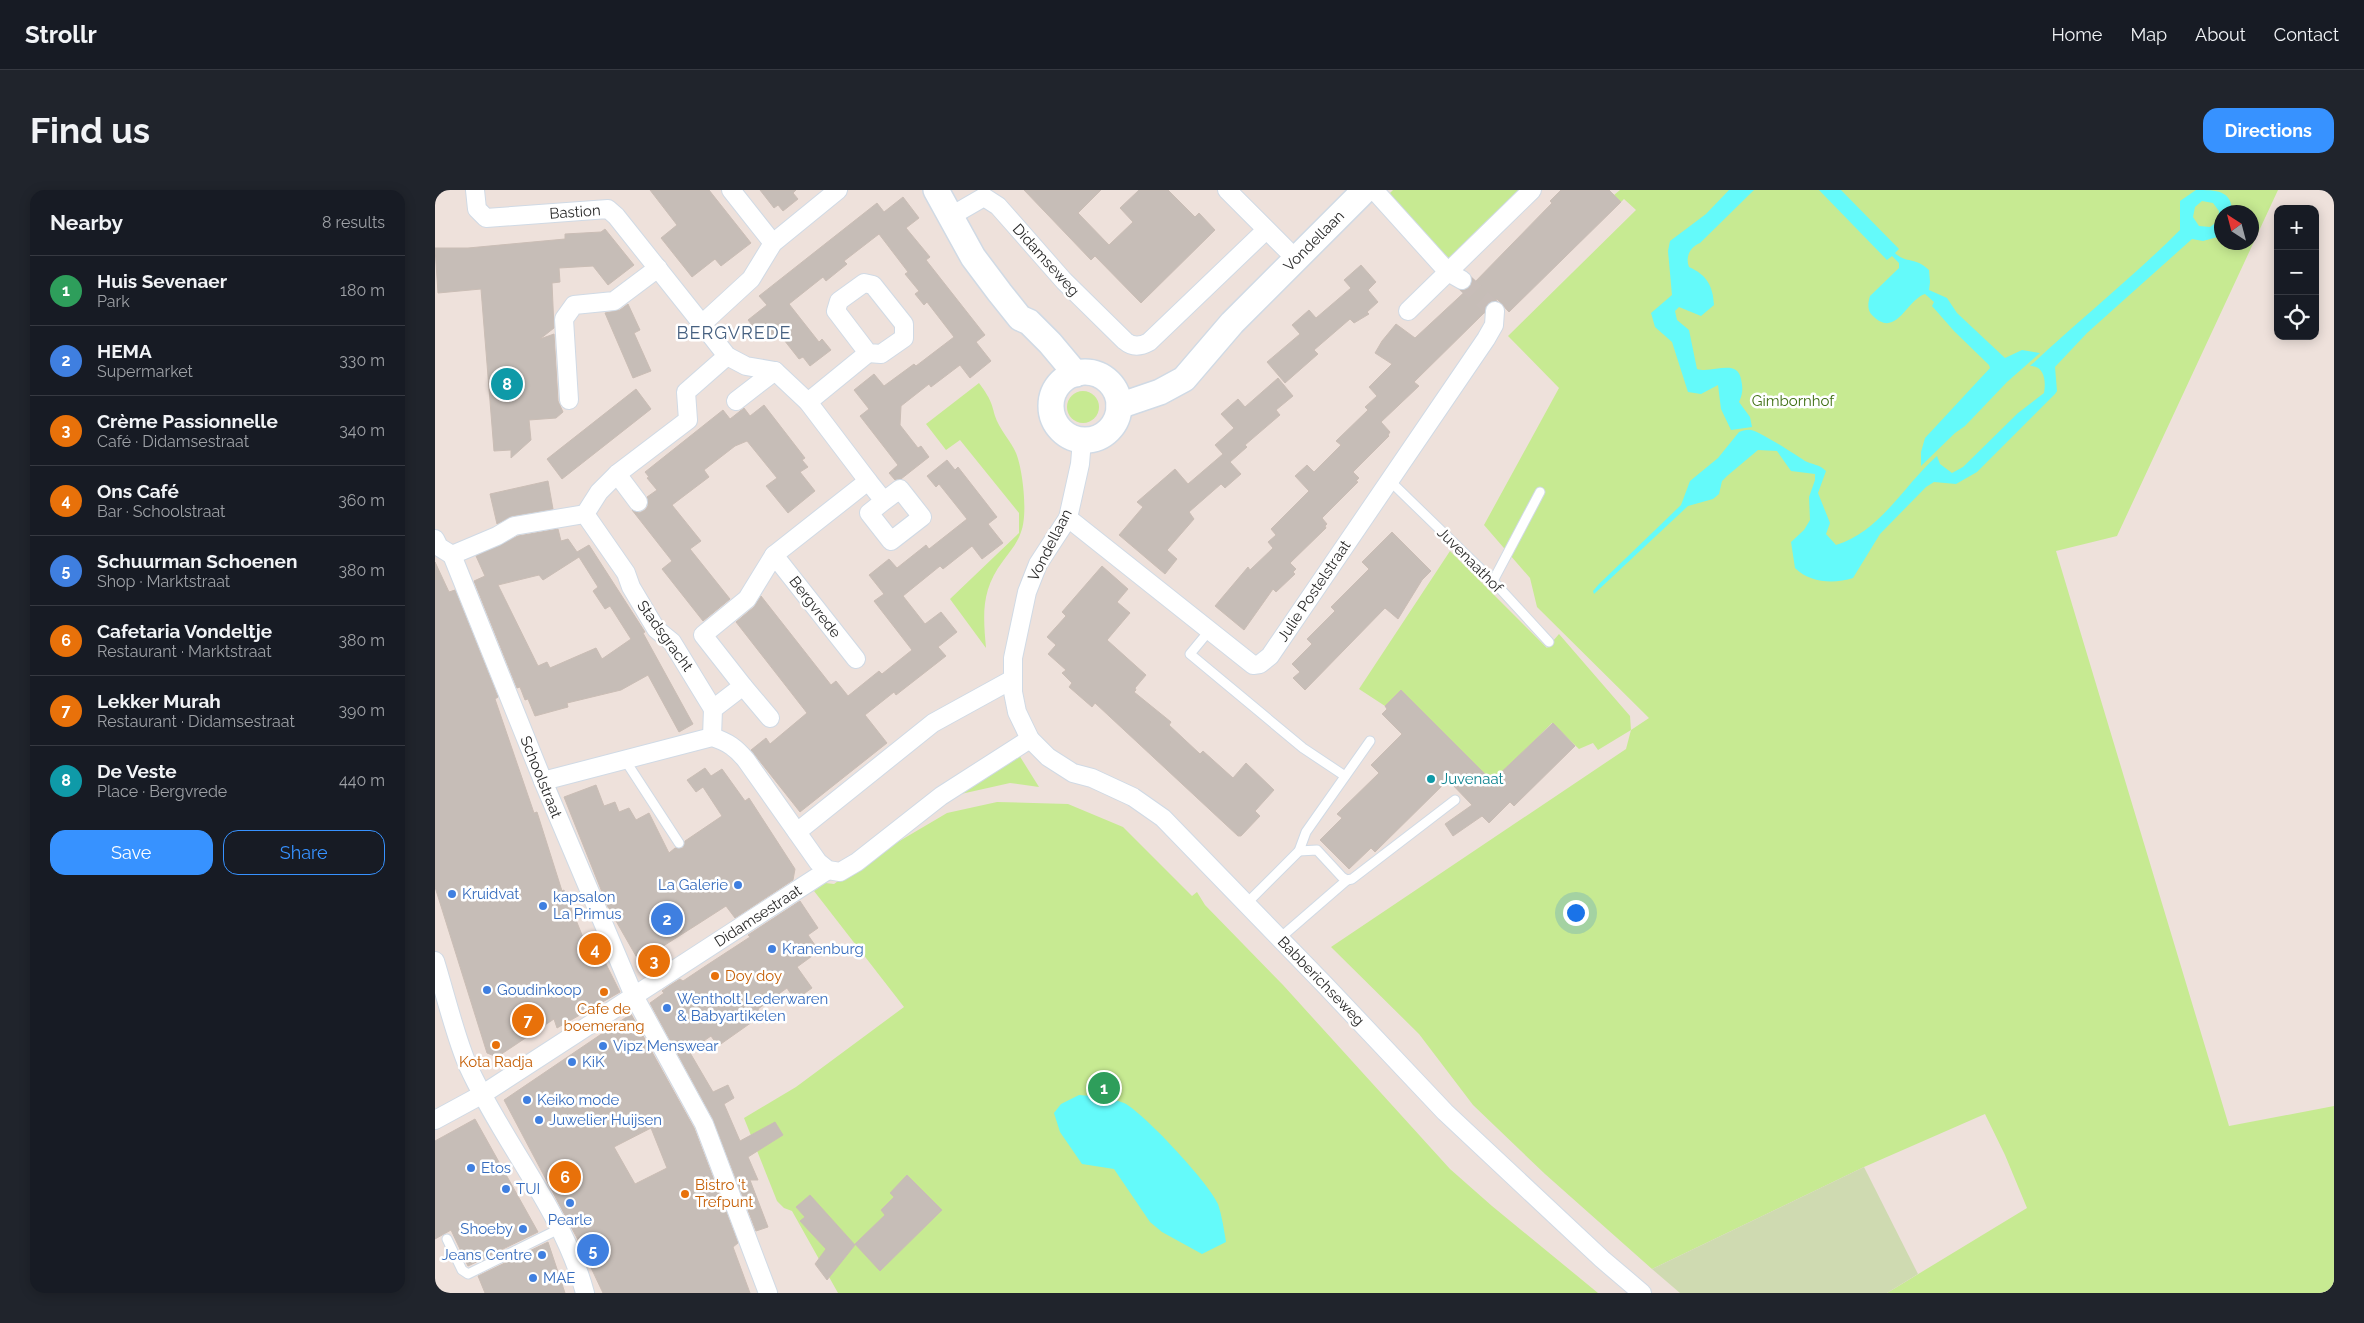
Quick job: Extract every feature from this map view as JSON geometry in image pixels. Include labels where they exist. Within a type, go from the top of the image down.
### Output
[{"type":"street","name":"Bastion","points":[[475,190],[477,209],[486,218],[608,209],[616,216],[702,324]]},
{"type":"street","points":[[731,190],[773,243]]},
{"type":"street","points":[[838,190],[773,243],[751,279],[702,324],[727,356],[746,366],[775,371],[808,402],[884,501]]},
{"type":"street","points":[[936,190],[973,257],[1020,318],[1022,324],[1067,379]]},
{"type":"street","points":[[1227,190],[1295,258]]},
{"type":"street","name":"Vondellaan","points":[[1116,397],[1141,400],[1184,379],[1201,358],[1295,258],[1365,190]]},
{"type":"street","points":[[1374,190],[1455,276]]},
{"type":"street","points":[[1408,311],[1455,276],[1532,190]]},
{"type":"street","name":"Didamseweg","points":[[951,216],[984,198],[998,206],[1064,281],[1125,341],[1130,345],[1137,346],[1149,342],[1266,230]]},
{"type":"street","points":[[569,400],[564,319],[574,305],[614,301],[658,268]]},
{"type":"street","name":"Julie Postelstraat","points":[[1068,518],[1253,665],[1260,664],[1270,656],[1486,339],[1494,325],[1495,311]]},
{"type":"street","points":[[808,402],[868,353]]},
{"type":"street","points":[[435,541],[444,551],[452,556],[497,536],[514,526],[585,514],[599,492],[617,474],[689,420],[686,392],[727,356]]},
{"type":"street","points":[[735,401],[775,371]]},
{"type":"street","points":[[1083,372],[1097,375],[1116,397],[1118,415],[1108,431],[1091,439],[1082,440],[1065,433],[1054,419],[1052,401],[1067,379],[1083,372]]},
{"type":"street","name":"Vondellaan","points":[[1013,679],[1013,658],[1027,592],[1038,564],[1068,518],[1080,464],[1082,440]]},
{"type":"street","points":[[617,474],[638,502]]},
{"type":"street","points":[[770,718],[703,635],[747,599],[774,555],[868,481]]},
{"type":"street","name":"Stadsgracht","points":[[585,514],[625,573],[631,587],[656,629],[672,642],[713,708]]},
{"type":"street","name":"Bergvrede","points":[[774,555],[856,659]]},
{"type":"street","name":"Schoolstraat","points":[[452,556],[543,781],[634,996],[704,1124],[768,1293]]},
{"type":"street","points":[[797,832],[933,723],[1013,679]]},
{"type":"street","name":"Babberichseweg","points":[[1013,679],[1019,718],[1030,739],[1048,757],[1073,773],[1092,778],[1133,797],[1163,818],[1445,1112],[1595,1252],[1643,1293]]},
{"type":"street","points":[[712,737],[713,708],[743,686]]},
{"type":"street","points":[[543,781],[712,737],[734,746],[819,862],[828,870]]},
{"type":"street","name":"Didamsestraat","points":[[435,1120],[483,1094],[828,870],[840,872],[857,862],[941,796],[1030,739]]},
{"type":"street","points":[[435,961],[468,1065],[559,1230],[581,1278],[585,1293]]},
{"type":"lane","name":"Juvenaathof","points":[[1389,480],[1493,581],[1549,642]]},
{"type":"lane","points":[[1493,581],[1540,492]]},
{"type":"lane","points":[[1209,631],[1191,654],[1303,748],[1345,776]]},
{"type":"lane","points":[[1246,904],[1299,851],[1306,832],[1370,741]]},
{"type":"lane","points":[[625,760],[679,843]]},
{"type":"lane","points":[[1280,938],[1347,880],[1352,879],[1455,800]]},
{"type":"lane","points":[[1299,851],[1317,850],[1347,880]]},
{"type":"lane","points":[[447,1240],[462,1270],[468,1274],[559,1230]]},
{"type":"green space","points":[[1393,190],[1519,190],[1449,258],[1415,229],[1389,194]]},
{"type":"green space","name":"Gimbornhof","points":[[1620,190],[2278,190],[2259,231],[2259,205],[2214,205],[2214,250],[2250,250],[2117,536],[2056,551],[2229,1126],[2334,1106],[2334,1293],[1887,1293],[2027,1208],[2005,1155],[1985,1114],[1864,1167],[1652,1269],[1545,1174],[1473,1105],[1419,1034],[1331,947],[1626,749],[1631,730],[1649,718],[1537,607],[1530,578],[1484,525],[1559,388],[1508,336],[1636,210],[1624,199],[1621,202],[1614,195]]},
{"type":"green space","points":[[979,383],[989,399],[999,426],[1019,461],[1023,481],[1024,504],[1023,524],[1019,536],[996,572],[987,592],[984,613],[986,648],[950,599],[1019,533],[1019,513],[960,440],[946,450],[926,424]]},
{"type":"green space","points":[[1083,391],[1094,396],[1099,407],[1094,418],[1083,423],[1072,418],[1067,407],[1072,396]]},
{"type":"green space","points":[[1450,551],[1547,648],[1559,634],[1630,716],[1631,730],[1598,750],[1593,743],[1579,749],[1552,723],[1493,782],[1401,690],[1385,706],[1359,689]]},
{"type":"green space","points":[[1019,755],[1039,787],[1010,783],[952,796]]},
{"type":"green space","points":[[997,802],[1068,804],[1123,827],[1192,896],[1197,892],[1205,905],[1283,985],[1450,1169],[1598,1293],[838,1293],[792,1211],[784,1208],[777,1201],[744,1118],[796,1087],[904,1007],[814,891],[825,883],[834,884],[869,859],[947,813]]},
{"type":"green space","points":[[1864,1167],[1918,1274],[1887,1293],[1680,1293],[1652,1269]]},
{"type":"water","points":[[1729,190],[1754,190],[1700,243],[1693,247],[1689,253],[1688,260],[1689,267],[1708,282],[1714,305],[1701,316],[1679,307],[1675,311],[1677,320],[1689,330],[1697,369],[1729,368],[1735,369],[1739,373],[1742,388],[1739,402],[1750,417],[1752,427],[1731,430],[1721,409],[1718,385],[1701,394],[1688,392],[1672,342],[1655,327],[1651,313],[1672,295],[1668,251],[1670,241],[1706,214]]},
{"type":"water","points":[[1819,190],[1841,190],[1899,249],[1895,253],[1903,258],[1919,263],[1929,270],[1929,290],[1947,298],[1957,313],[2005,358],[2022,350],[2040,353],[2007,382],[1965,426],[1955,433],[1921,466],[1921,452],[1925,438],[1990,368],[1989,365],[1954,331],[1932,306],[1934,302],[1925,294],[1912,303],[1894,321],[1888,323],[1880,322],[1872,315],[1868,306],[1870,296],[1899,268],[1899,263],[1892,256],[1887,260]]},
{"type":"water","points":[[2196,190],[2216,191],[2226,195],[2229,199],[2231,205],[2214,205],[2202,201],[2195,207],[2193,217],[2199,226],[2210,227],[2214,224],[2214,238],[2203,241],[2192,239],[2087,333],[2055,367],[2057,391],[2055,394],[1977,472],[1956,484],[1934,482],[1926,487],[1880,534],[1853,578],[1823,581],[1808,577],[1795,568],[1791,542],[1804,530],[1810,520],[1809,497],[1815,480],[1815,474],[1791,471],[1777,451],[1758,450],[1722,481],[1719,494],[1713,499],[1688,506],[1594,594],[1593,591],[1599,584],[1681,505],[1690,481],[1718,458],[1739,432],[1748,430],[1755,431],[1805,461],[1826,471],[1818,493],[1830,523],[1826,534],[1836,545],[1852,539],[1879,519],[1937,456],[1940,464],[1952,473],[1963,467],[2018,413],[2044,393],[2045,384],[2042,372],[2030,366],[2180,230],[2180,201]]},
{"type":"water","points":[[1079,1095],[1096,1096],[1124,1103],[1160,1134],[1190,1165],[1212,1194],[1218,1204],[1226,1242],[1202,1254],[1162,1232],[1150,1222],[1114,1169],[1082,1164],[1060,1132],[1054,1113],[1061,1104]]},
{"type":"building","points":[[650,190],[709,190],[751,243],[721,266],[715,259],[692,277],[661,238],[677,225]]},
{"type":"building","points":[[760,190],[796,190],[793,193],[798,199],[783,211],[778,205],[774,208]]},
{"type":"building","points":[[1024,190],[1101,190],[1078,213],[1109,245],[1133,222],[1120,208],[1139,190],[1168,190],[1195,217],[1199,213],[1215,230],[1141,303],[1095,256],[1091,260]]},
{"type":"building","points":[[1561,190],[1609,190],[1621,202],[1509,312],[1497,299],[1487,305],[1484,313],[1414,382],[1419,386],[1381,422],[1390,432],[1389,436],[1353,472],[1359,478],[1356,481],[1358,482],[1322,518],[1327,524],[1326,528],[1290,563],[1296,569],[1293,572],[1295,574],[1276,592],[1273,589],[1244,630],[1215,606],[1248,567],[1250,570],[1273,548],[1268,542],[1276,535],[1271,529],[1309,491],[1295,476],[1307,465],[1314,472],[1341,445],[1336,441],[1368,410],[1365,407],[1377,396],[1369,387],[1392,364],[1375,353],[1382,341],[1396,324],[1415,338],[1471,286],[1552,203],[1550,201]]},
{"type":"building","points":[[903,197],[919,218],[906,228],[930,257],[926,260],[985,335],[976,342],[991,361],[970,378],[960,365],[931,387],[929,384],[901,406],[900,425],[918,448],[921,446],[929,457],[901,479],[895,480],[889,473],[898,465],[860,416],[869,409],[854,390],[874,374],[884,386],[914,364],[916,366],[954,337],[927,302],[924,305],[915,294],[919,291],[905,274],[908,272],[879,234],[844,261],[847,264],[826,281],[823,277],[789,304],[819,342],[822,339],[831,350],[810,366],[803,357],[799,359],[777,331],[764,340],[748,320],[767,305],[759,296],[877,203],[884,212]]},
{"type":"building","points":[[605,229],[634,265],[608,285],[593,266],[559,268],[560,282],[552,283],[554,328],[540,339],[554,334],[558,401],[563,412],[556,418],[529,420],[531,440],[511,458],[511,450],[494,451],[481,289],[438,293],[435,248],[468,248],[565,239],[565,234],[601,232]]},
{"type":"building","points":[[1361,265],[1376,282],[1368,290],[1378,302],[1367,312],[1369,314],[1354,323],[1350,319],[1314,350],[1318,354],[1285,383],[1267,362],[1300,334],[1292,325],[1309,310],[1316,318],[1351,288],[1344,280]]},
{"type":"building","points":[[628,304],[640,330],[634,333],[651,371],[633,378],[605,313],[620,310]]},
{"type":"building","points":[[1278,378],[1293,396],[1276,410],[1280,415],[1245,445],[1247,447],[1230,462],[1241,474],[1225,488],[1221,484],[1189,512],[1194,519],[1167,550],[1177,559],[1165,574],[1119,535],[1143,507],[1137,502],[1175,469],[1188,484],[1223,454],[1215,445],[1234,428],[1221,414],[1238,399],[1245,407]]},
{"type":"building","points":[[636,389],[651,409],[562,479],[547,459]]},
{"type":"building","points":[[764,405],[805,458],[802,460],[808,467],[800,472],[815,491],[788,513],[766,486],[777,478],[747,441],[735,446],[704,470],[709,477],[672,505],[701,541],[690,549],[730,599],[703,621],[662,569],[672,561],[632,510],[639,513],[645,510],[648,506],[647,497],[657,490],[647,478],[649,477],[645,472],[723,410],[730,419],[744,408],[750,416]]},
{"type":"building","points":[[947,460],[955,470],[958,467],[997,517],[988,524],[1003,543],[982,559],[972,546],[943,569],[940,566],[903,596],[925,624],[941,612],[957,632],[938,647],[946,656],[896,695],[894,692],[865,715],[887,743],[800,812],[751,750],[766,738],[770,744],[807,713],[736,622],[754,607],[761,596],[831,685],[836,681],[848,696],[879,671],[882,674],[912,650],[874,601],[884,594],[869,575],[889,559],[897,568],[926,545],[929,549],[967,519],[939,484],[936,487],[927,476]]},
{"type":"building","points":[[548,481],[553,509],[512,516],[497,524],[490,494]]},
{"type":"building","points":[[558,529],[561,541],[568,539],[577,552],[589,545],[645,632],[643,633],[693,724],[679,732],[648,675],[621,690],[567,703],[568,707],[535,716],[528,699],[525,700],[520,687],[517,688],[474,581],[485,576],[476,556],[518,536]],"holes":[[[579,557],[598,587],[593,591],[605,609],[610,606],[631,639],[602,659],[596,648],[550,668],[547,662],[538,666],[498,585],[539,575],[543,580]]]},
{"type":"building","points":[[1392,532],[1431,571],[1422,580],[1398,619],[1385,608],[1305,690],[1293,678],[1300,672],[1292,664],[1312,644],[1307,639],[1335,611],[1331,607],[1369,569],[1362,562]]},
{"type":"building","points":[[435,562],[449,592],[455,590],[498,697],[495,699],[534,813],[537,812],[562,891],[564,890],[584,940],[592,936],[620,992],[557,1028],[554,1019],[497,1057],[487,1053],[435,887]]},
{"type":"building","points":[[1102,566],[1128,589],[1117,602],[1130,613],[1107,640],[1146,675],[1134,692],[1171,722],[1169,725],[1200,754],[1203,751],[1233,778],[1246,763],[1274,790],[1255,811],[1260,816],[1241,836],[1238,836],[1095,703],[1092,707],[1069,687],[1072,683],[1062,673],[1066,670],[1048,654],[1056,645],[1047,637],[1066,616],[1062,612]]},
{"type":"building","name":"Juvenaat","points":[[1401,690],[1492,781],[1553,723],[1575,746],[1514,806],[1510,802],[1489,823],[1482,816],[1453,836],[1445,824],[1472,805],[1448,780],[1375,852],[1371,848],[1349,869],[1320,840],[1342,818],[1337,814],[1379,773],[1371,765],[1402,734],[1382,714],[1387,709],[1385,706]]},
{"type":"building","points":[[705,768],[711,776],[722,769],[745,801],[749,798],[795,869],[793,880],[735,918],[726,906],[657,950],[667,962],[649,974],[640,963],[608,907],[564,797],[596,785],[604,806],[615,802],[619,812],[629,808],[636,820],[649,813],[669,853],[675,848],[683,848],[685,841],[722,816],[703,787],[696,792],[687,780]]},
{"type":"building","points":[[800,901],[818,928],[808,935],[819,951],[797,967],[812,988],[795,1000],[787,988],[758,1009],[762,1015],[718,1046],[711,1036],[689,1051],[713,1092],[728,1085],[734,1098],[724,1104],[740,1141],[775,1122],[783,1135],[748,1157],[758,1180],[750,1180],[768,1227],[756,1231],[713,1119],[650,1003],[664,993],[662,991],[669,986],[680,979],[683,981]]},
{"type":"building","points":[[631,1014],[694,1128],[738,1243],[733,1247],[750,1293],[603,1293],[577,1238],[504,1100]],"holes":[[[651,1128],[667,1168],[635,1184],[614,1147]]]},
{"type":"building","points":[[475,1119],[538,1232],[468,1266],[451,1230],[435,1239],[435,1141]]},
{"type":"building","points":[[907,1175],[942,1210],[880,1271],[855,1244],[885,1215],[881,1210],[894,1197],[890,1193]]},
{"type":"building","points":[[810,1195],[855,1245],[827,1280],[815,1264],[826,1249],[800,1221],[805,1217],[796,1207]]},
{"type":"building","points":[[548,1242],[565,1293],[485,1293],[478,1276]]},
{"type":"tunnel","points":[[1462,280],[1495,311]]},
{"type":"place","name":"De Veste","points":[[507,384]]},
{"type":"place","name":"Juvenaat","points":[[1431,779]]},
{"type":"place","name":"La Galerie","points":[[738,885]]},
{"type":"place","name":"Kruidvat","points":[[452,894]]},
{"type":"place","name":"kapsalon La Primus","points":[[543,906]]},
{"type":"place","name":"HEMA","points":[[667,919]]},
{"type":"place","name":"Ons Café","points":[[595,949]]},
{"type":"place","name":"Kranenburg","points":[[772,949]]},
{"type":"place","name":"Crème Passionnelle","points":[[654,961]]},
{"type":"place","name":"Doy doy","points":[[715,976]]},
{"type":"place","name":"Goudinkoop","points":[[487,990]]},
{"type":"place","name":"Cafe de boemerang","points":[[604,992]]},
{"type":"place","name":"Wentholt Lederwaren & Babyartikelen","points":[[667,1008]]},
{"type":"place","name":"Lekker Murah","points":[[528,1020]]},
{"type":"place","name":"Kota Radja","points":[[496,1045]]},
{"type":"place","name":"Vipz Menswear","points":[[603,1046]]},
{"type":"place","name":"KiK","points":[[572,1062]]},
{"type":"place","name":"Huis Sevenaer","points":[[1104,1088]]},
{"type":"place","name":"Keiko mode","points":[[527,1100]]},
{"type":"place","name":"Juwelier Huijsen","points":[[539,1120]]},
{"type":"place","name":"Etos","points":[[471,1168]]},
{"type":"place","name":"Cafetaria Vondeltje","points":[[565,1177]]},
{"type":"place","name":"TUI","points":[[506,1189]]},
{"type":"place","name":"Bistro 't Trefpunt","points":[[685,1194]]},
{"type":"place","name":"Pearle","points":[[570,1203]]},
{"type":"place","name":"Shoeby","points":[[523,1229]]},
{"type":"place","name":"Schuurman Schoenen","points":[[593,1250]]},
{"type":"place","name":"Jeans Centre","points":[[542,1255]]},
{"type":"place","name":"MAE","points":[[533,1278]]},
{"type":"district","name":"BERGVREDE","points":[[734,333]]}]
